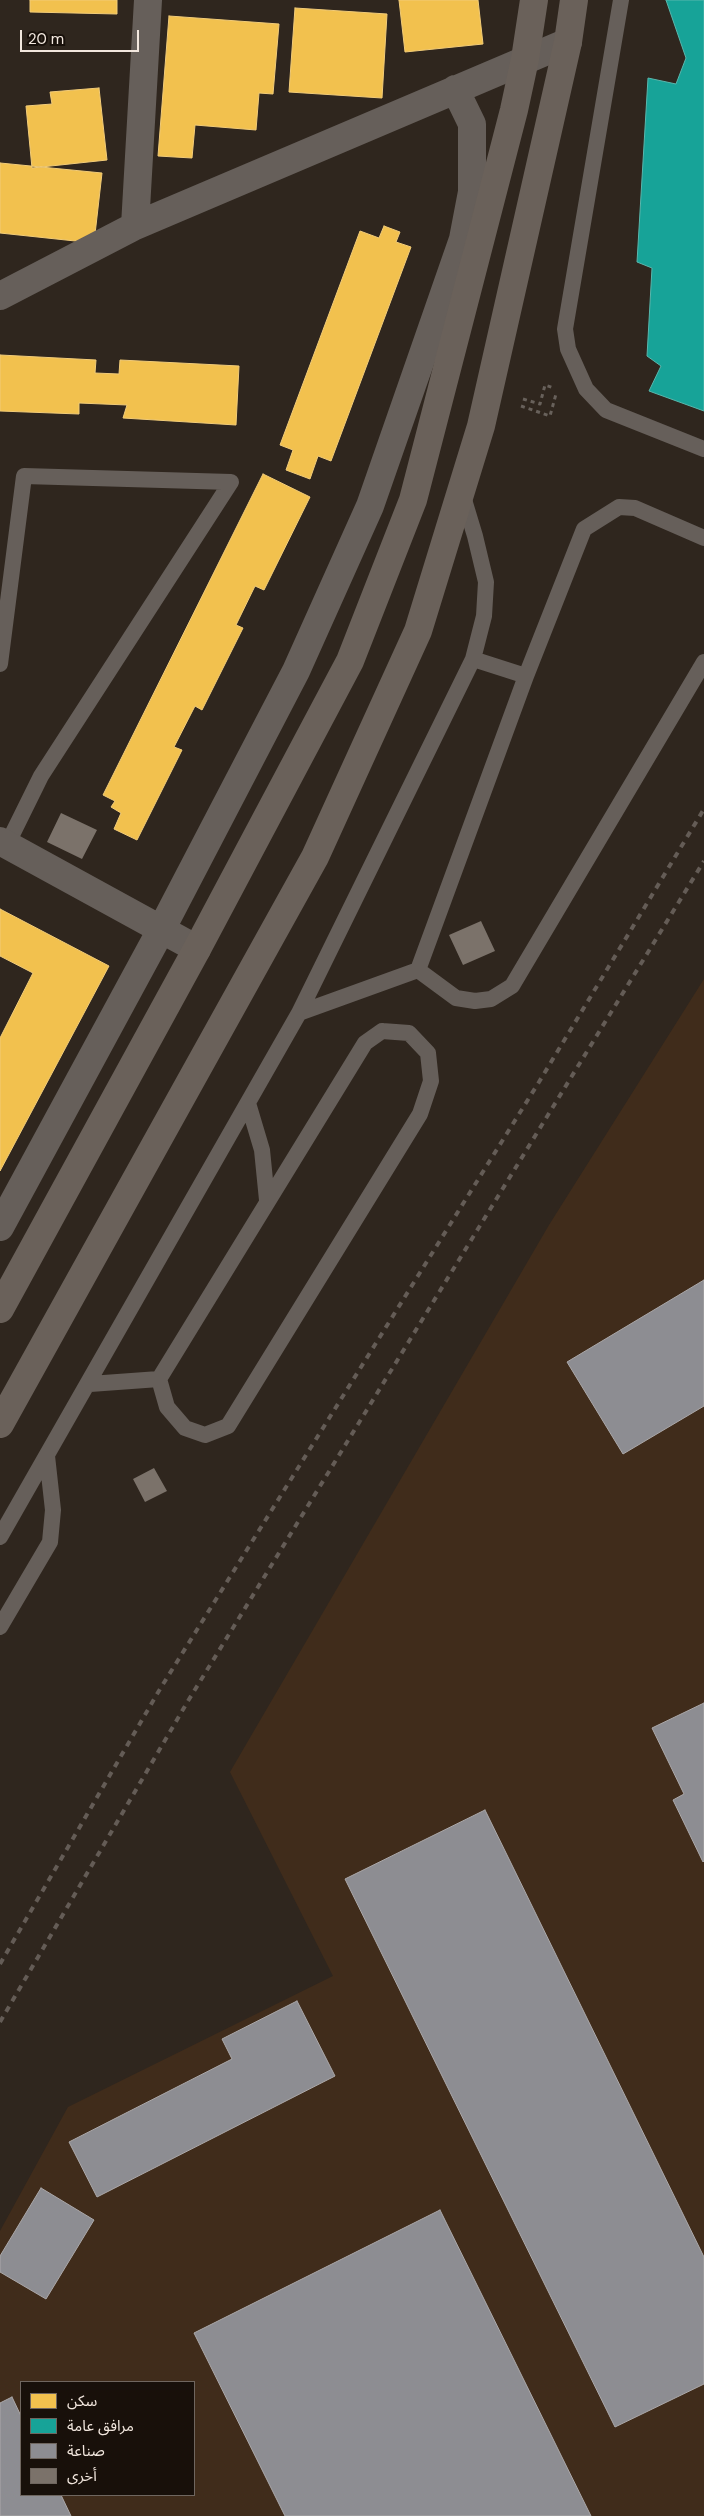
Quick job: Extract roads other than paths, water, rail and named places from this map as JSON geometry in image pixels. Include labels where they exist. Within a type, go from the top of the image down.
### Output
[{"type":"main road","points":[[0,1308],[197,950],[350,661],[413,500],[466,302],[526,60],[534,0]]},
{"type":"main road","points":[[0,1424],[315,858],[418,630],[481,426],[568,42],[574,0]]},
{"type":"street","points":[[135,226],[148,0]]},
{"type":"street","points":[[0,296],[135,226],[568,42]]},
{"type":"street","points":[[0,1226],[161,930],[296,671],[370,506],[463,239],[472,192],[472,124],[455,89]]},
{"type":"street","points":[[4,843],[197,950]]},
{"type":"lane","points":[[621,0],[565,328],[568,349],[586,389],[606,410],[704,449]]},
{"type":"lane","points":[[0,664],[24,476],[231,482],[41,776],[4,843]]},
{"type":"lane","points":[[0,1537],[90,1384],[299,1013],[473,659],[484,616],[486,582],[475,536],[461,491]]},
{"type":"lane","points":[[299,1013],[418,970],[526,676],[584,528],[619,507],[635,508],[704,538]]},
{"type":"lane","points":[[473,659],[526,676]]},
{"type":"lane","points":[[418,970],[456,998],[475,1001],[491,1000],[512,986],[704,662]]},
{"type":"lane","points":[[382,1031],[409,1033],[428,1054],[431,1081],[420,1114],[228,1426],[205,1435],[185,1428],[167,1407],[159,1379],[365,1043],[382,1031]]},
{"type":"lane","points":[[248,1103],[262,1150],[267,1200]]},
{"type":"lane","points":[[90,1384],[159,1379]]},
{"type":"lane","points":[[0,1627],[50,1542],[53,1510],[47,1456]]},
{"type":"railway","points":[[0,1964],[160,1689],[539,1082],[704,809]]},
{"type":"railway","points":[[0,2022],[188,1701],[704,861]]}]
